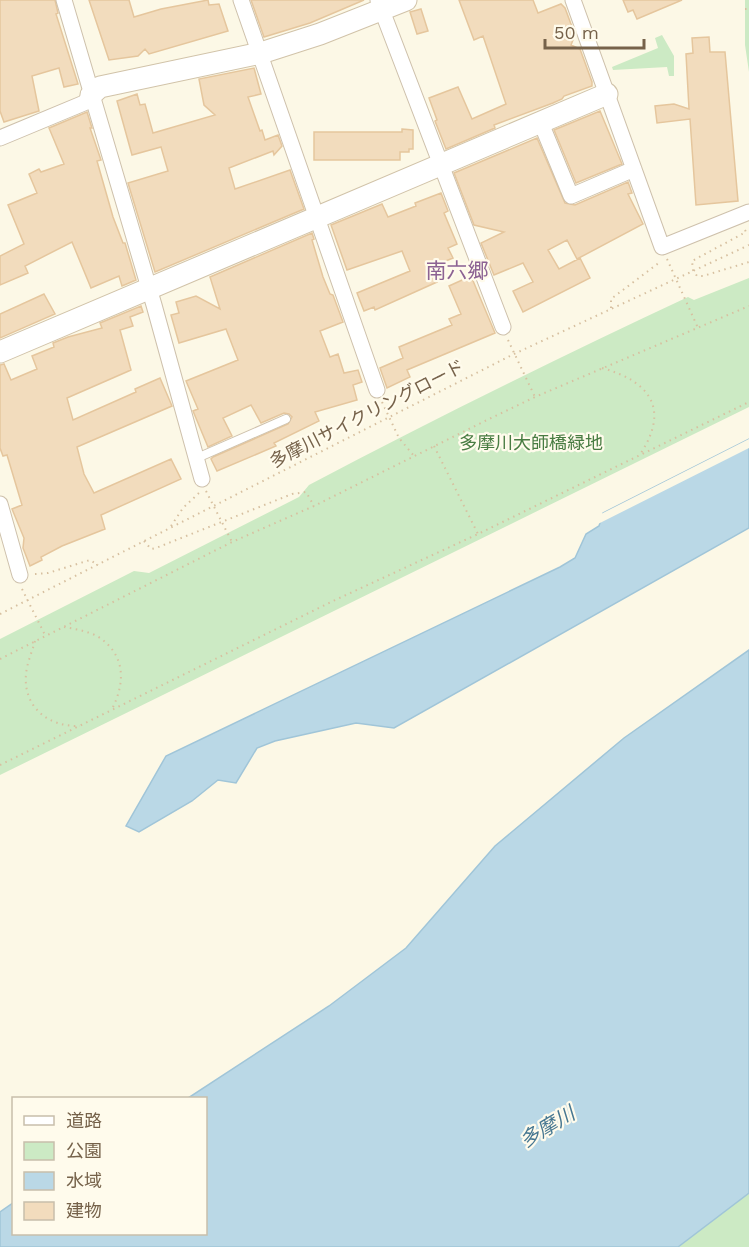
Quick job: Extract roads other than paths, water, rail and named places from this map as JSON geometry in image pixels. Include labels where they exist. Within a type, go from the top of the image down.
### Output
[{"type":"street","points":[[64,0],[149,290],[203,485]]},
{"type":"street","points":[[241,0],[379,395]]},
{"type":"street","points":[[0,138],[84,103],[100,87],[261,53],[320,34],[379,5],[406,0]]},
{"type":"street","points":[[573,0],[662,247],[749,212]]},
{"type":"street","points":[[379,5],[506,333]]},
{"type":"street","points":[[0,352],[607,94]]},
{"type":"street","points":[[540,123],[571,196],[634,169]]},
{"type":"street","points":[[0,504],[20,575]]},
{"type":"lane","points":[[196,458],[286,419]]},
{"type":"water","points":[[749,439],[749,528],[394,728],[356,723],[275,741],[257,748],[236,783],[218,780],[192,801],[139,832],[126,826],[166,756],[560,567],[575,558],[586,534],[599,526],[603,513]]},
{"type":"water","name":"多摩川","points":[[749,650],[749,1193],[678,1247],[0,1247],[0,1212],[12,1204],[12,1235],[207,1235],[207,1097],[190,1097],[329,1006],[406,948],[495,846],[624,738]]},
{"type":"district","name":"南六郷","points":[[457,271]]},
{"type":"park label","name":"多摩川大師橋緑地","points":[[531,443]]}]
